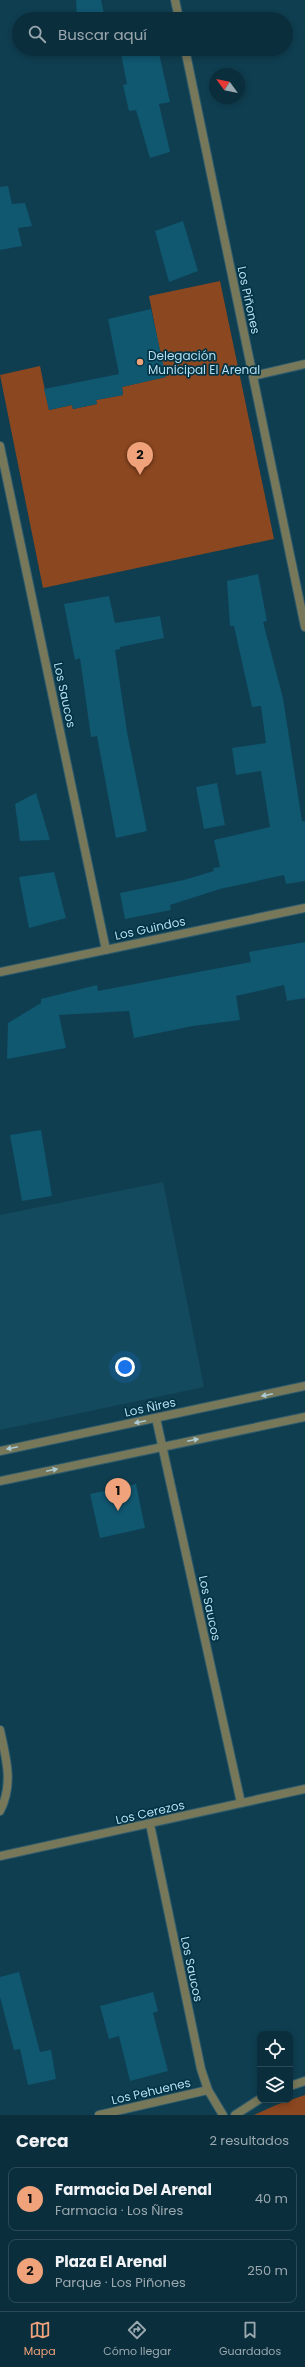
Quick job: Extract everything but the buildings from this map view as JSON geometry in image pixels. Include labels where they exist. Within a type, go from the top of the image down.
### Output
[{"type":"street","points":[[175,0],[178,12]]},
{"type":"street","name":"Los Piñones","points":[[186,56],[305,627]]},
{"type":"street","points":[[253,376],[305,364]]},
{"type":"street","name":"Los Saucos","points":[[0,446],[106,950]]},
{"type":"street","name":"Los Guindos","points":[[0,972],[305,908]]},
{"type":"street","name":"Los Ñires","points":[[0,1450],[305,1386]]},
{"type":"street","points":[[0,1481],[305,1417]]},
{"type":"street","name":"Los Saucos","points":[[156,1418],[241,1803]]},
{"type":"street","points":[[0,1730],[9,1778],[8,1790],[0,1811]]},
{"type":"street","name":"Los Cerezos","points":[[0,1856],[305,1789]]},
{"type":"street","name":"Los Saucos","points":[[150,1824],[200,2069],[208,2090],[224,2115]]},
{"type":"street","points":[[293,2085],[305,2081]]},
{"type":"street","name":"Los Pehuenes","points":[[99,2115],[208,2090]]},
{"type":"street","points":[[235,2115],[257,2101]]},
{"type":"shaded area","points":[[220,281],[274,539],[43,588],[0,375],[40,366],[49,410],[72,405],[73,409],[97,404],[96,400],[123,395],[122,387],[165,377],[149,296]]},
{"type":"shaded area","points":[[163,1182],[204,1387],[0,1430],[0,1215]]},
{"type":"shaded area","points":[[305,2095],[305,2115],[254,2115],[282,2103],[293,2103],[293,2099]]},
{"type":"place","name":"Delegación Municipal El Arenal","points":[[140,362]]},
{"type":"place","name":"Plaza El Arenal","points":[[140,475]]},
{"type":"place","name":"Farmacia Del Arenal","points":[[118,1511]]}]
